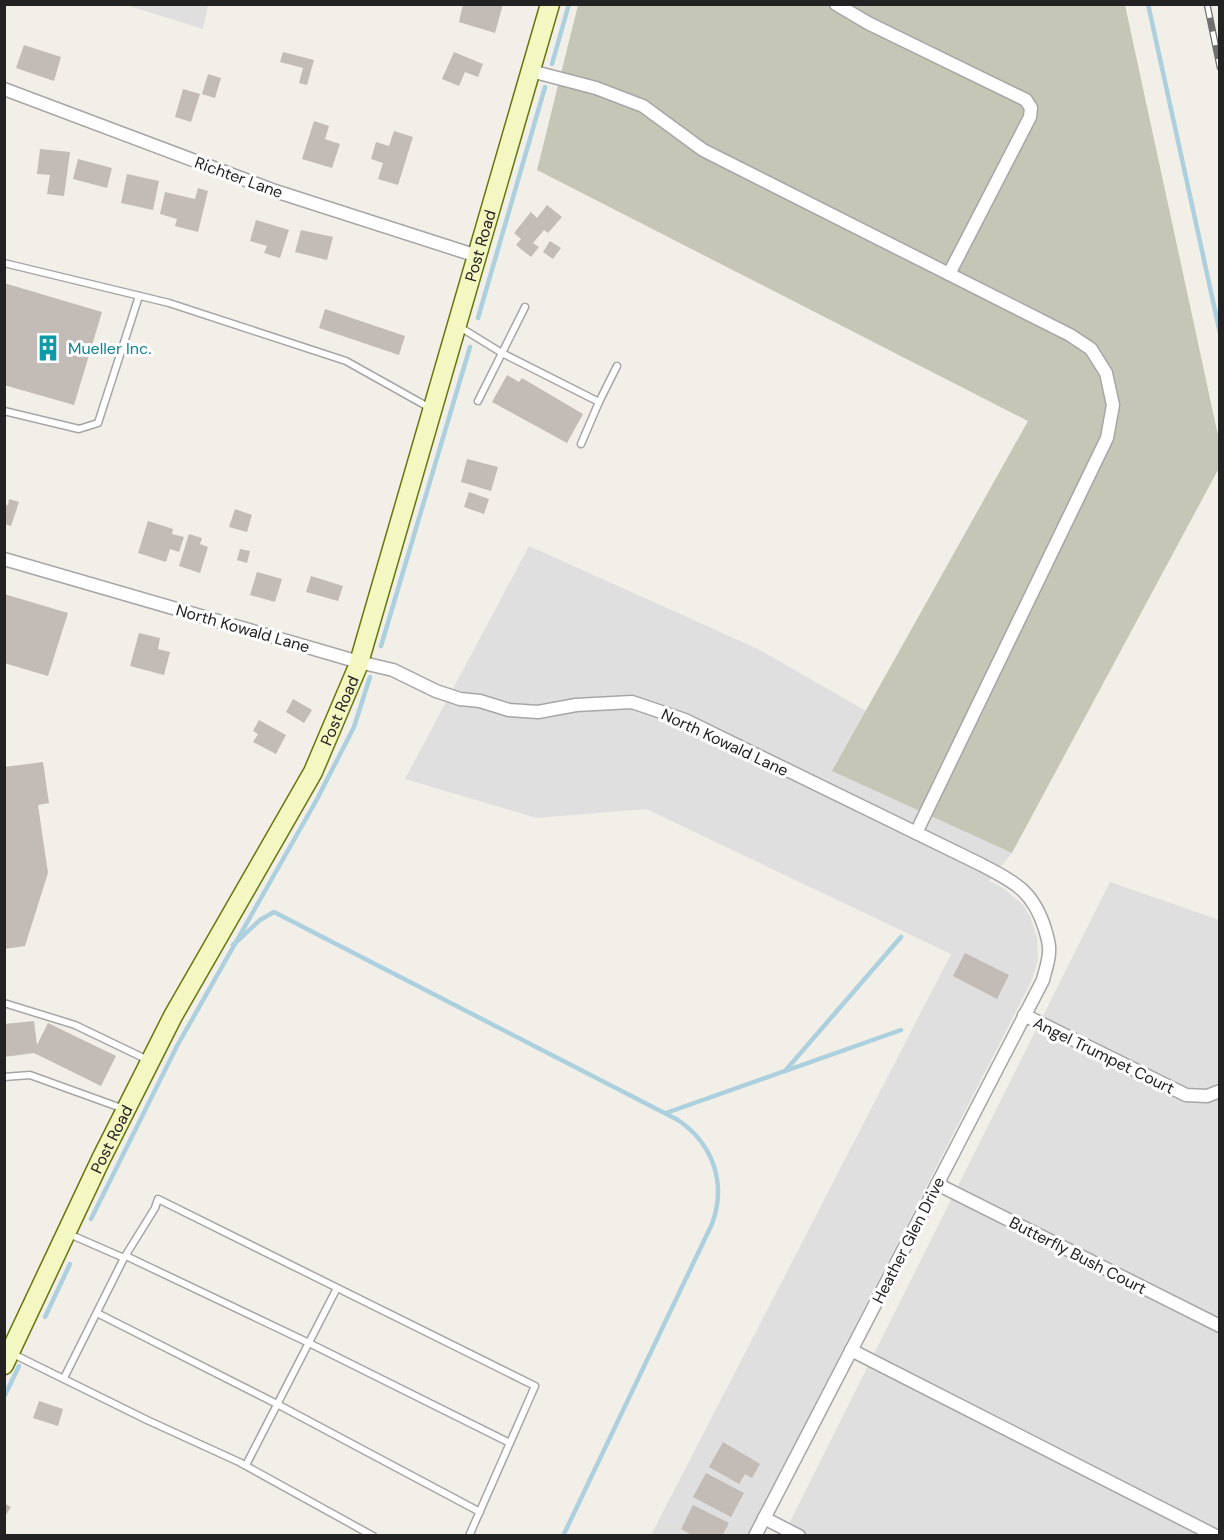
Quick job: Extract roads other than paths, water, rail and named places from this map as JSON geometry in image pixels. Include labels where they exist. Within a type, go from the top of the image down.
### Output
[{"type":"street","name":"Post Road","points":[[7,1359],[150,1061],[313,772],[359,662],[458,326],[549,4]]},
{"type":"street","points":[[836,4],[868,23],[1026,100],[1031,108],[1030,117],[949,274]]},
{"type":"street","points":[[531,71],[596,88],[643,106],[703,150],[1070,335],[1091,349],[1106,373],[1113,405],[1107,438],[916,833]]},
{"type":"street","name":"Richter Lane","points":[[4,89],[242,179],[477,256]]},
{"type":"street","name":"North Kowald Lane","points":[[4,559],[393,670],[444,694],[509,710],[538,712],[576,705],[632,702],[685,720],[1013,881],[1027,893],[1041,918],[1049,942]]},
{"type":"street","name":"Heather Glen Drive","points":[[755,1536],[1043,980],[1050,954],[1049,942]]},
{"type":"street","name":"Angel Trumpet Court","points":[[1024,1015],[1186,1095],[1207,1096],[1220,1092]]},
{"type":"street","name":"Butterfly Bush Court","points":[[937,1184],[1220,1326]]},
{"type":"street","points":[[851,1350],[1209,1534]]},
{"type":"street","points":[[764,1518],[799,1536]]},
{"type":"lane","points":[[4,262],[169,303],[346,361],[433,409]]},
{"type":"lane","points":[[4,411],[79,429],[98,423],[139,296]]},
{"type":"lane","points":[[478,401],[525,307]]},
{"type":"lane","points":[[458,326],[502,353],[599,402]]},
{"type":"lane","points":[[581,444],[617,366]]},
{"type":"lane","points":[[4,1003],[75,1025],[150,1061]]},
{"type":"lane","points":[[4,1077],[30,1075],[126,1110]]},
{"type":"lane","points":[[64,1378],[125,1257],[155,1208],[158,1199],[535,1386],[469,1536]]},
{"type":"lane","points":[[67,1233],[125,1257],[309,1343],[510,1443]]},
{"type":"lane","points":[[246,1465],[337,1288]]},
{"type":"lane","points":[[97,1313],[277,1404],[480,1512]]},
{"type":"lane","points":[[7,1359],[64,1378],[147,1420],[246,1465],[373,1536]]},
{"type":"waterway","points":[[552,64],[569,4]]},
{"type":"waterway","points":[[1148,4],[1220,333]]},
{"type":"waterway","points":[[478,318],[545,87]]},
{"type":"waterway","points":[[381,646],[470,347]]},
{"type":"waterway","points":[[91,1219],[177,1046],[316,801],[354,727],[370,677]]},
{"type":"waterway","points":[[233,945],[260,920],[274,912],[678,1120],[690,1130],[708,1153],[714,1166],[718,1194],[712,1224],[563,1536]]},
{"type":"waterway","points":[[785,1071],[901,937]]},
{"type":"waterway","points":[[666,1113],[901,1030]]},
{"type":"waterway","points":[[45,1317],[70,1264]]},
{"type":"waterway","points":[[4,1397],[19,1366]]},
{"type":"railway","points":[[1207,4],[1220,67]]},
{"type":"place","name":"Mueller Inc.","points":[[48,348]]}]
